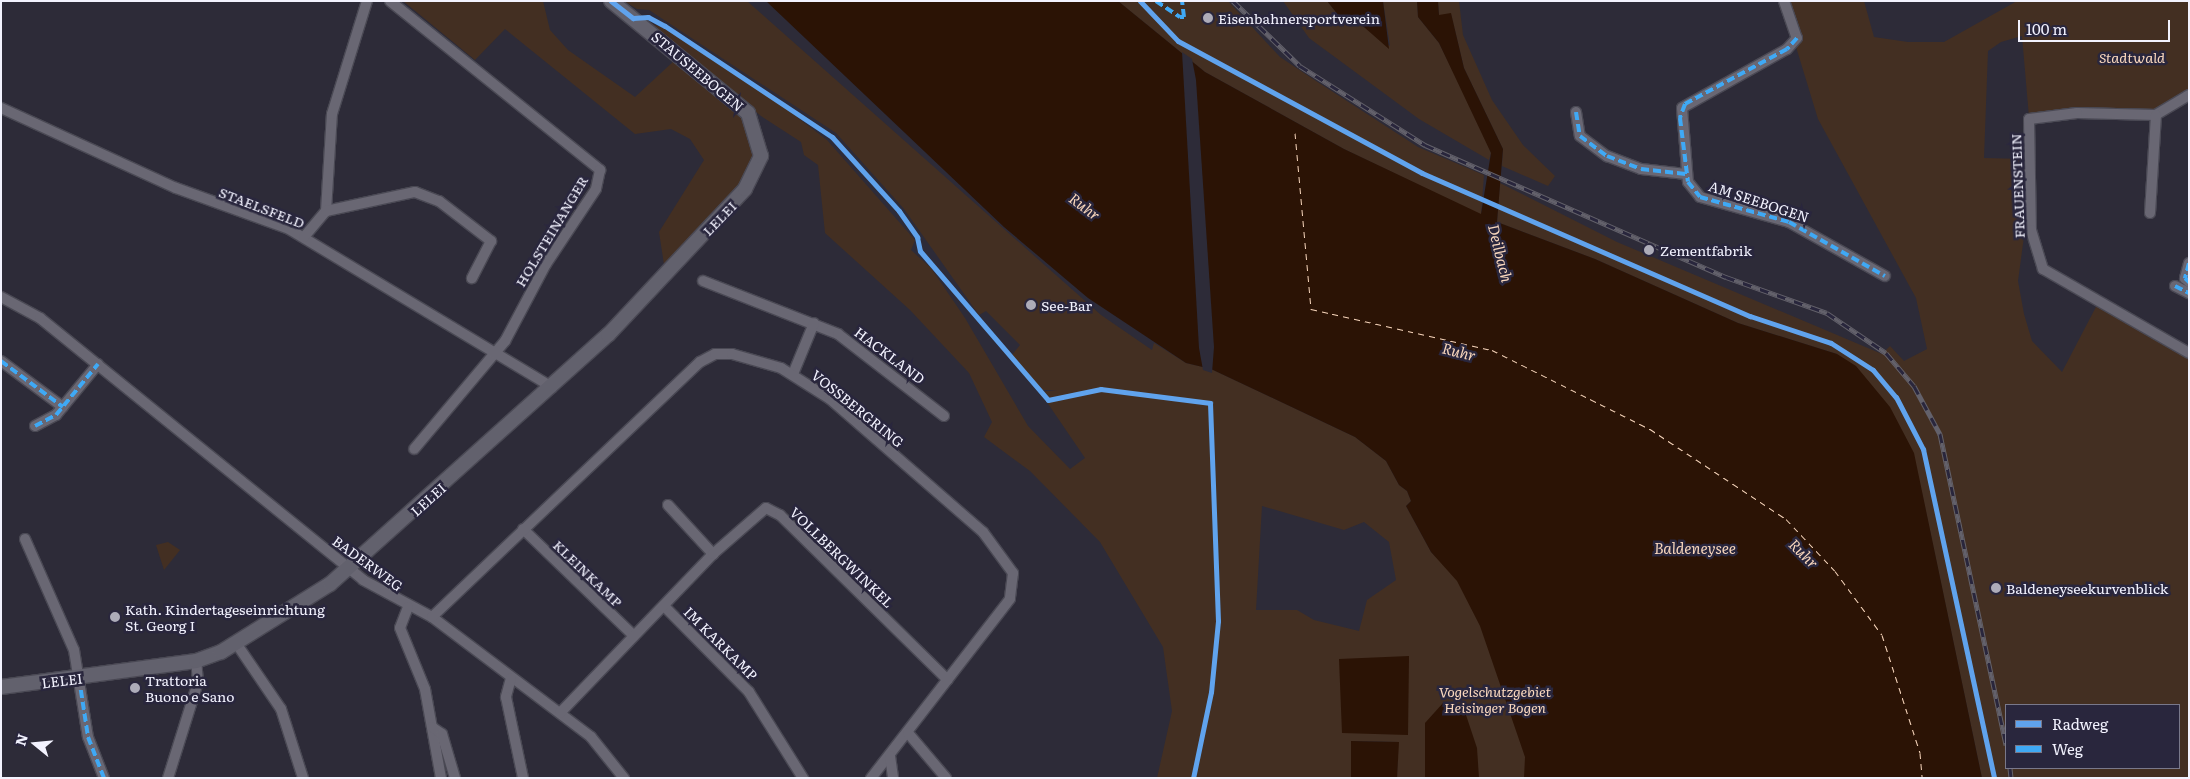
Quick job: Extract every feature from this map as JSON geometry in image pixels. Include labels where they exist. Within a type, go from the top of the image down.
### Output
[{"type":"street","points":[[304,237],[326,210],[332,114],[366,1]]},
{"type":"street","name":"HOLSTEINANGER","points":[[390,1],[600,170],[596,189],[546,264],[496,353],[414,449]]},
{"type":"street","name":"STAUSEEBOGEN","points":[[611,1],[740,102],[756,128],[761,156]]},
{"type":"street","name":"AM SEEBOGEN","points":[[1784,1],[1797,38],[1787,49],[1685,104],[1680,118],[1686,174],[1700,197],[1788,222],[1885,276]]},
{"type":"street","points":[[2150,213],[2156,115],[2189,94]]},
{"type":"street","name":"STAELSFELD","points":[[1,108],[162,182],[304,237],[552,387]]},
{"type":"street","points":[[1576,112],[1580,136],[1606,156],[1641,169],[1686,174]]},
{"type":"street","name":"FRAUENSTEIN","points":[[2156,115],[2040,114],[2029,119],[2032,241],[2037,259],[2049,274],[2189,353]]},
{"type":"street","name":"LELEI","points":[[1,687],[196,661],[236,643],[348,569],[552,387],[732,204],[752,181],[761,156]]},
{"type":"street","points":[[326,210],[406,191],[439,201],[491,241],[472,278]]},
{"type":"street","points":[[2189,263],[2185,278],[2189,282]]},
{"type":"street","name":"HACKLAND","points":[[703,282],[814,323],[869,354],[944,416]]},
{"type":"street","points":[[2175,286],[2189,293]]},
{"type":"street","name":"BADERWEG","points":[[1,297],[40,318],[244,479],[348,569],[408,607],[432,617],[560,713],[607,753],[624,778]]},
{"type":"street","points":[[793,374],[814,323]]},
{"type":"street","name":"VOSSBERGRING","points":[[432,617],[707,357],[742,355],[793,374],[830,399],[983,532],[1010,566],[1015,586],[1010,600],[908,734]]},
{"type":"street","points":[[1,362],[63,407]]},
{"type":"street","points":[[35,426],[63,407],[98,364]]},
{"type":"street","points":[[668,505],[713,554]]},
{"type":"street","name":"VOLLBERGWINKEL","points":[[560,713],[713,554],[759,511],[772,510],[948,680]]},
{"type":"street","name":"KLEINKAMP","points":[[523,529],[634,636]]},
{"type":"street","points":[[25,538],[74,650],[88,737],[104,778]]},
{"type":"street","name":"IM KARKAMP","points":[[664,606],[749,692],[803,778]]},
{"type":"street","points":[[408,607],[400,628],[425,689],[441,778]]},
{"type":"street","points":[[236,643],[281,709],[303,778]]},
{"type":"street","points":[[168,778],[198,682],[196,661]]},
{"type":"street","points":[[511,678],[506,697],[523,778]]},
{"type":"street","points":[[432,727],[442,734],[455,778]]},
{"type":"street","points":[[871,778],[908,734],[946,778]]},
{"type":"street","points":[[890,756],[893,778]]},
{"type":"green space","points":[[403,1],[543,1],[550,30],[568,50],[635,97],[675,60],[749,125],[754,155],[748,175],[665,271],[659,232],[704,160],[690,139],[671,129],[635,134],[505,29],[475,60]]},
{"type":"green space","name":"Vogelschutzgebiet Heisinger Bogen","points":[[624,1],[747,1],[1101,315],[1152,350],[1154,343],[1186,363],[1211,369],[1355,437],[1386,461],[1399,485],[1407,491],[1411,501],[1406,506],[1431,552],[1658,778],[1397,778],[1398,742],[1351,741],[1351,778],[1157,778],[1172,711],[1163,647],[1100,542],[1030,471],[984,437],[992,422],[969,373],[910,310],[825,233],[818,165],[804,155],[801,142],[761,116],[649,23],[665,28],[768,95],[827,140],[915,240],[911,250],[931,268],[965,318],[1028,426],[1070,469],[1085,458],[1040,392],[1057,390],[1042,390],[1012,355],[1020,345],[986,311],[979,315],[904,209],[836,133],[649,10],[637,9]],"holes":[[[1262,506],[1344,530],[1364,522],[1389,542],[1396,580],[1367,600],[1359,631],[1314,620],[1297,610],[1256,610]]]},
{"type":"green space","points":[[1118,1],[1228,1],[1280,57],[1418,147],[1484,175],[1481,215],[1344,149],[1205,72]]},
{"type":"green space","points":[[1283,1],[1327,1],[1339,16],[1355,20],[1390,46],[1383,1],[1417,1],[1418,17],[1439,43],[1479,124],[1491,153],[1489,160],[1419,119],[1309,38]]},
{"type":"green space","points":[[1438,1],[1459,1],[1463,35],[1492,100],[1523,145],[1555,176],[1548,186],[1502,166],[1503,149],[1464,68],[1451,14],[1439,16]]},
{"type":"green space","name":"Stadtwald","points":[[1782,1],[1864,1],[1874,37],[1908,42],[1944,42],[2017,1],[2189,1],[2189,93],[2155,114],[2029,117],[2022,36],[2001,42],[1988,51],[1984,158],[2023,159],[2025,229],[2018,281],[2024,314],[2032,341],[2062,372],[2098,303],[2189,354],[2189,778],[1982,778],[1922,493],[1837,354],[1738,323],[1595,259],[1497,222],[1500,183],[1617,242],[1882,354],[1890,346],[1904,361],[1927,349],[1916,298],[1818,119]]},
{"type":"green space","points":[[168,542],[180,550],[164,570],[156,545]]},
{"type":"water","name":"Baldeneysee","points":[[766,1],[1118,1],[1205,72],[1344,149],[1481,214],[1491,153],[1439,43],[1418,17],[1417,1],[1438,1],[1439,15],[1451,13],[1464,68],[1503,149],[1497,222],[1595,259],[1738,323],[1837,354],[1856,366],[1890,407],[1914,453],[1982,778],[1524,778],[1525,757],[1480,626],[1457,581],[1431,552],[1406,506],[1411,501],[1407,491],[1399,485],[1386,461],[1355,437],[1211,369],[1186,363],[1088,298],[1004,227]]},
{"type":"water","points":[[1327,1],[1383,1],[1389,49],[1356,20],[1339,16]]},
{"type":"water","points":[[1409,656],[1408,735],[1342,733],[1339,659]]},
{"type":"water","points":[[1443,703],[1464,709],[1477,748],[1479,778],[1425,778],[1425,723]]},
{"type":"water","points":[[1351,741],[1399,742],[1397,778],[1351,778]]},
{"type":"pier","points":[[1182,52],[1192,59],[1196,80],[1214,347],[1212,373],[1203,370],[1199,348]]},
{"type":"ferry route","points":[[1295,133],[1311,309],[1492,350],[1650,429],[1786,519],[1835,571],[1882,635],[1920,753],[1922,778]]},
{"type":"railway","points":[[1233,1],[1300,66],[1425,145],[1726,277],[1827,313],[1886,353],[1914,386],[1940,434],[2005,740]]},
{"type":"railway","points":[[2010,769],[2011,778]]},
{"type":"marked path","points":[[1156,1],[1180,17],[1184,17],[1182,1]]},
{"type":"marked path","points":[[1797,38],[1787,49],[1685,104],[1680,118],[1688,182],[1700,197],[1789,222],[1885,276]]},
{"type":"marked path","points":[[1576,112],[1580,136],[1607,156],[1641,169],[1686,174]]},
{"type":"marked path","points":[[2189,263],[2185,278],[2189,282]]},
{"type":"marked path","points":[[2175,286],[2189,293]]},
{"type":"marked path","points":[[1,361],[63,407]]},
{"type":"marked path","points":[[35,426],[56,415],[98,364]]},
{"type":"marked path","points":[[79,678],[88,737],[104,778]]},
{"type":"cycle path","points":[[611,1],[633,18],[648,17],[665,26],[832,137],[899,211],[917,237],[920,251],[1048,400],[1101,389],[1210,403],[1218,621],[1211,692],[1193,778]]},
{"type":"cycle path","points":[[1140,1],[1178,41],[1422,173],[1750,316],[1831,343],[1873,370],[1896,397],[1923,449],[1994,778]]},
{"type":"place","name":"Eisenbahnersportverein","points":[[1208,18]]},
{"type":"place","name":"Zementfabrik","points":[[1649,250]]},
{"type":"place","name":"See-Bar","points":[[1031,305]]},
{"type":"place","name":"Baldeneyseekurvenblick","points":[[1996,588]]},
{"type":"place","name":"Kath. Kindertageseinrichtung St. Georg I","points":[[115,617]]},
{"type":"place","name":"Trattoria Buono e Sano","points":[[135,688]]},
{"type":"water label","name":"Ruhr","points":[[1085,206]]},
{"type":"water label","name":"Deilbach","points":[[1501,253]]},
{"type":"water label","name":"Ruhr","points":[[1459,351]]},
{"type":"water label","name":"Ruhr","points":[[1804,553]]}]
